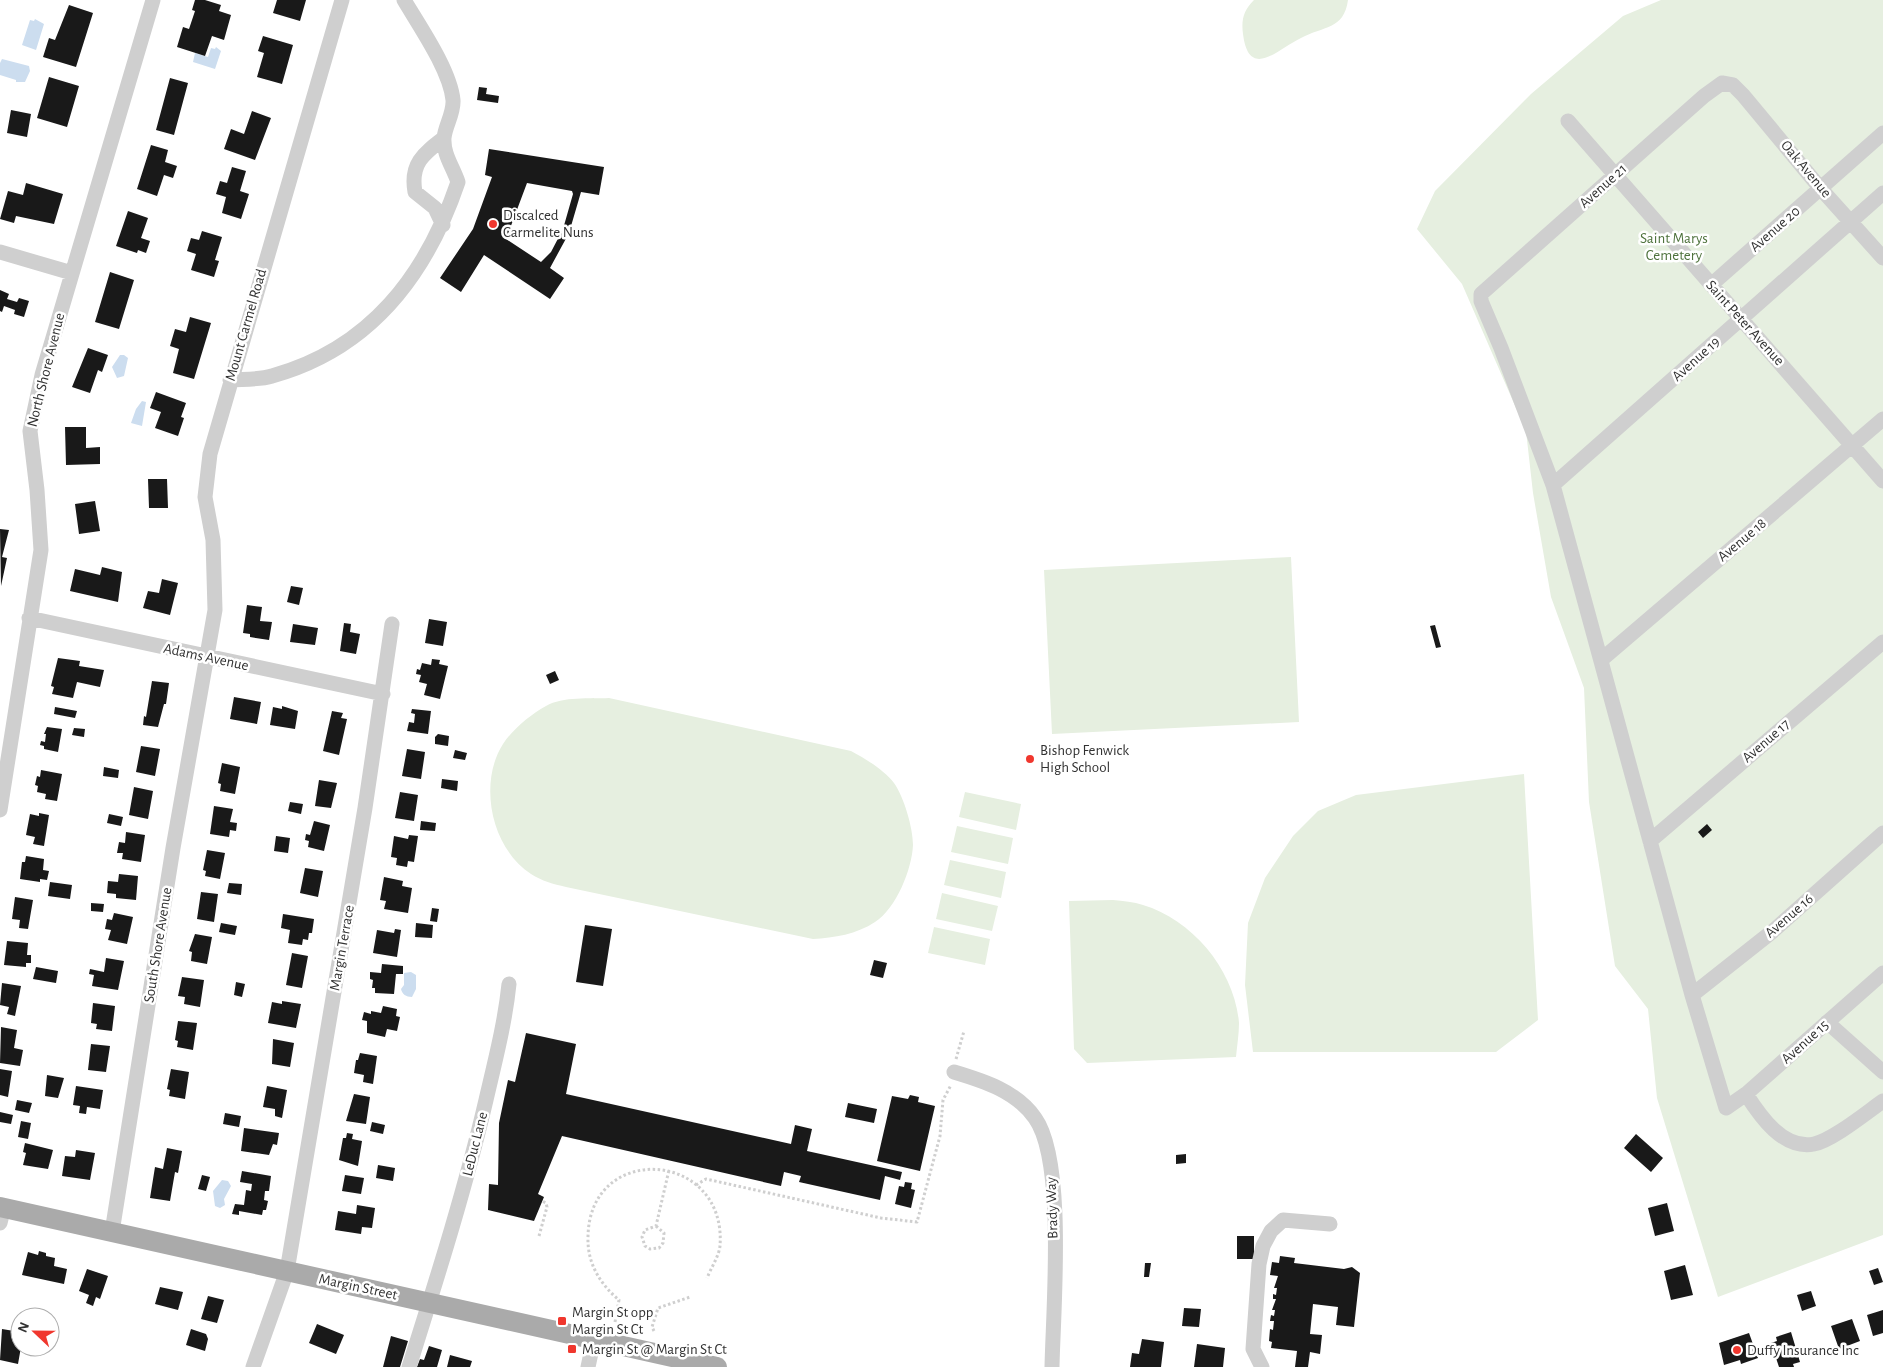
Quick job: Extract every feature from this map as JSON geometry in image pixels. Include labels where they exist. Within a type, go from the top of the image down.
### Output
[{"type":"main road","name":"Margin Street","points":[[1,1212],[112,1232],[717,1367]]},
{"type":"street","name":"North Shore Avenue","points":[[0,810],[41,550],[37,490],[30,431],[42,375],[153,0]]},
{"type":"street","name":"Mount Carmel Road","points":[[207,658],[216,610],[213,540],[205,497],[210,454],[342,0]]},
{"type":"street","points":[[230,380],[270,377],[309,363],[338,348],[366,329],[389,307],[412,278],[443,225],[458,182],[448,159],[444,138],[453,104],[452,91],[432,46],[404,0]]},
{"type":"street","name":"Avenue 21","points":[[1553,485],[1502,348],[1481,301],[1481,294],[1704,96],[1722,83],[1727,84]]},
{"type":"street","name":"Oak Avenue","points":[[1727,84],[1733,85],[1744,94],[1821,189],[1883,258]]},
{"type":"street","name":"Saint Peter Avenue","points":[[1568,121],[1883,481]]},
{"type":"street","name":"Avenue 20","points":[[1711,285],[1883,133]]},
{"type":"street","points":[[443,225],[435,208],[415,192],[413,179],[416,167],[422,158],[444,138]]},
{"type":"street","name":"Avenue 19","points":[[1553,485],[1883,193]]},
{"type":"street","points":[[0,252],[72,273]]},
{"type":"street","name":"Avenue 18","points":[[1601,660],[1883,419]]},
{"type":"street","points":[[1553,485],[1692,995]]},
{"type":"street","name":"Adams Avenue","points":[[29,618],[207,658],[383,694]]},
{"type":"street","name":"Margin Terrace","points":[[253,1367],[287,1271],[383,694],[392,624]]},
{"type":"street","name":"Avenue 17","points":[[1650,841],[1883,642]]},
{"type":"street","name":"South Shore Avenue","points":[[112,1232],[173,848],[207,658]]},
{"type":"street","name":"Avenue 16","points":[[1692,995],[1773,931],[1883,834]]},
{"type":"street","name":"Avenue 15","points":[[1692,995],[1726,1108],[1746,1094],[1883,973]]},
{"type":"street","name":"LeDuc Lane","points":[[409,1367],[457,1214],[498,1050],[509,984]]},
{"type":"street","points":[[1828,1022],[1883,1072]]},
{"type":"street","name":"Brady Way","points":[[954,1072],[982,1081],[1006,1092],[1022,1103],[1036,1119],[1045,1140],[1055,1191],[1052,1367]]},
{"type":"street","points":[[1746,1094],[1774,1130],[1795,1143],[1814,1144],[1842,1130],[1883,1101]]},
{"type":"street","points":[[1262,1367],[1253,1349],[1262,1246],[1271,1231],[1284,1220],[1330,1224]]},
{"type":"street","points":[[588,1367],[594,1340]]},
{"type":"path","points":[[696,1185],[706,1179],[881,1218],[917,1222],[940,1136],[942,1100],[950,1088],[964,1031]]},
{"type":"path","points":[[615,1322],[619,1300],[600,1280],[594,1269],[588,1244],[591,1214],[603,1192],[621,1177],[644,1169],[669,1170],[682,1175],[707,1195],[714,1207],[720,1232],[720,1248],[707,1278]]},
{"type":"path","points":[[656,1226],[669,1170]]},
{"type":"path","points":[[539,1236],[547,1207],[546,1203],[542,1201]]},
{"type":"path","points":[[656,1226],[664,1233],[663,1243],[659,1248],[650,1249],[645,1246],[642,1237],[645,1230],[656,1226]]},
{"type":"path","points":[[654,1331],[652,1327],[658,1308],[690,1297]]},
{"type":"green space","points":[[1254,0],[1348,0],[1342,17],[1331,26],[1309,34],[1266,58],[1258,59],[1251,56],[1246,48],[1242,29],[1244,15]]},
{"type":"green space","name":"Saint Marys Cemetery","points":[[1661,0],[1883,0],[1883,1235],[1718,1297],[1657,1098],[1648,1009],[1615,966],[1589,802],[1584,688],[1551,597],[1533,493],[1526,431],[1462,284],[1417,229],[1435,191],[1531,94],[1623,16]]},
{"type":"green space","points":[[1291,557],[1299,722],[1052,734],[1044,570]]},
{"type":"green space","points":[[609,698],[851,751],[880,769],[898,789],[907,813],[913,838],[910,865],[902,888],[890,908],[883,916],[861,930],[813,939],[566,887],[539,879],[531,874],[517,863],[506,848],[498,832],[490,795],[491,777],[495,760],[511,733],[540,709],[568,699]]},
{"type":"green space","points":[[1524,774],[1538,1020],[1496,1052],[1253,1052],[1245,985],[1248,923],[1265,878],[1293,836],[1318,811],[1356,795]]},
{"type":"green space","points":[[965,792],[1021,804],[1016,830],[959,817]]},
{"type":"green space","points":[[957,826],[1013,838],[1008,864],[951,852]]},
{"type":"green space","points":[[950,860],[1006,872],[1001,898],[944,885]]},
{"type":"green space","points":[[942,893],[998,906],[992,931],[936,919]]},
{"type":"green space","points":[[1113,900],[1140,904],[1161,912],[1179,922],[1208,950],[1220,967],[1236,1004],[1239,1023],[1236,1057],[1087,1063],[1074,1049],[1069,901]]},
{"type":"green space","points":[[934,927],[990,939],[985,965],[928,953]]},
{"type":"water","points":[[35,19],[44,24],[36,50],[22,45],[30,20],[34,21]]},
{"type":"water","points":[[216,47],[221,51],[215,69],[193,62],[195,53],[208,57],[211,48],[215,49]]},
{"type":"water","points":[[2,59],[29,66],[30,71],[25,82],[16,82],[16,80],[0,75]]},
{"type":"water","points":[[120,355],[128,358],[124,376],[117,378],[112,367]]},
{"type":"water","points":[[142,401],[146,402],[142,426],[131,423],[136,409]]},
{"type":"water","points":[[411,972],[416,975],[416,989],[412,997],[405,995],[401,989],[404,985],[404,973]]},
{"type":"water","points":[[222,1180],[228,1181],[231,1186],[224,1199],[225,1205],[220,1208],[215,1206],[213,1191]]},
{"type":"building","points":[[195,0],[205,0],[221,5],[219,11],[231,15],[224,40],[212,36],[205,56],[177,47],[183,27],[189,29],[195,11],[192,10]]},
{"type":"building","points":[[277,0],[306,0],[300,21],[273,13]]},
{"type":"building","points":[[69,5],[93,13],[76,67],[43,57],[49,38],[55,40]]},
{"type":"building","points":[[263,36],[293,45],[282,84],[257,77],[264,53],[258,51]]},
{"type":"building","points":[[49,77],[79,86],[67,127],[37,118]]},
{"type":"building","points":[[170,78],[188,83],[174,135],[156,130]]},
{"type":"building","points":[[479,87],[487,88],[486,94],[499,96],[498,103],[477,100]]},
{"type":"building","points":[[11,110],[31,114],[27,137],[7,133]]},
{"type":"building","points":[[252,111],[271,118],[255,160],[224,149],[231,129],[244,134]]},
{"type":"building","points":[[151,145],[168,150],[165,162],[177,166],[173,178],[164,175],[157,196],[137,189]]},
{"type":"building","name":"Discalced Carmelite Nuns","points":[[489,149],[604,167],[599,195],[581,192],[569,233],[550,268],[564,278],[550,299],[484,255],[461,292],[440,278],[473,229],[492,177],[485,175]],"holes":[[[527,183],[572,191],[573,194],[563,229],[551,252],[541,262],[506,239]]]},
{"type":"building","points":[[232,167],[246,171],[240,191],[249,194],[241,219],[222,213],[226,197],[216,194],[220,181],[227,183]]},
{"type":"building","points":[[26,183],[63,194],[54,224],[16,216],[14,223],[0,219],[8,191],[23,195]]},
{"type":"building","points":[[128,211],[148,218],[141,238],[150,241],[146,253],[138,250],[137,253],[116,246]]},
{"type":"building","points":[[202,231],[222,237],[215,260],[219,261],[214,277],[191,270],[196,254],[187,251],[191,238],[199,240]]},
{"type":"building","points":[[110,272],[134,280],[119,329],[95,322]]},
{"type":"building","points":[[0,290],[9,294],[7,299],[17,302],[19,298],[29,301],[24,317],[14,314],[15,310],[4,306],[2,312],[0,311]]},
{"type":"building","points":[[190,317],[211,323],[194,379],[173,373],[179,349],[170,346],[175,329],[186,332]]},
{"type":"building","points":[[88,348],[108,355],[102,372],[98,370],[90,393],[72,387]]},
{"type":"building","points":[[156,392],[186,403],[181,417],[184,418],[178,436],[155,428],[161,412],[150,408]]},
{"type":"building","points":[[65,427],[86,427],[86,448],[100,447],[100,464],[66,465]]},
{"type":"building","points":[[148,479],[167,479],[168,508],[149,508]]},
{"type":"building","points":[[95,501],[100,531],[79,534],[75,504]]},
{"type":"building","points":[[0,529],[9,530],[2,557],[7,558],[1,586]]},
{"type":"building","points":[[102,567],[122,572],[118,602],[70,591],[75,569],[100,575]]},
{"type":"building","points":[[162,579],[178,583],[170,615],[143,608],[148,591],[159,593]]},
{"type":"building","points":[[291,586],[303,588],[299,605],[287,602]]},
{"type":"building","points":[[247,605],[262,607],[260,621],[272,622],[269,640],[250,637],[250,634],[243,633]]},
{"type":"building","points":[[429,619],[447,622],[443,646],[425,643]]},
{"type":"building","points":[[344,623],[351,624],[350,632],[360,634],[356,654],[340,651]]},
{"type":"building","points":[[293,624],[318,628],[315,645],[290,642]]},
{"type":"building","points":[[1435,625],[1441,647],[1436,648],[1430,626]]},
{"type":"building","points":[[58,658],[80,661],[79,666],[104,670],[100,687],[77,682],[73,698],[52,694],[54,687],[51,686]]},
{"type":"building","points":[[432,659],[440,660],[439,664],[448,666],[440,699],[424,695],[427,684],[419,682],[421,675],[416,674],[417,669],[420,670],[422,663],[431,665]]},
{"type":"building","points":[[555,671],[559,680],[550,684],[546,675]]},
{"type":"building","points":[[152,681],[169,683],[166,704],[164,704],[158,727],[143,725]]},
{"type":"building","points":[[234,697],[261,702],[257,724],[230,719]]},
{"type":"building","points":[[282,706],[298,711],[295,729],[270,725],[273,707],[282,709]]},
{"type":"building","points":[[55,707],[77,711],[75,718],[54,714]]},
{"type":"building","points":[[412,709],[431,711],[428,734],[407,731],[409,722],[414,723],[415,714],[411,713]]},
{"type":"building","points":[[332,711],[343,713],[341,718],[347,719],[339,755],[323,751]]},
{"type":"building","points":[[47,727],[62,729],[58,752],[44,749],[44,746],[40,745],[41,741],[45,742],[46,734],[44,734]]},
{"type":"building","points":[[74,728],[85,729],[84,737],[72,735]]},
{"type":"building","points":[[438,734],[449,736],[448,746],[435,744],[435,737]]},
{"type":"building","points":[[141,746],[160,749],[155,776],[136,772]]},
{"type":"building","points":[[407,749],[425,752],[421,779],[402,776]]},
{"type":"building","points":[[455,750],[467,753],[465,760],[453,758]]},
{"type":"building","points":[[222,763],[240,767],[235,794],[220,791],[221,784],[218,783]]},
{"type":"building","points":[[104,767],[119,770],[118,778],[103,776]]},
{"type":"building","points":[[41,770],[62,774],[57,801],[45,799],[46,794],[37,792],[38,786],[35,785],[37,776],[40,777]]},
{"type":"building","points":[[442,779],[458,781],[457,791],[441,788]]},
{"type":"building","points":[[319,780],[337,783],[331,808],[315,806]]},
{"type":"building","points":[[134,787],[153,791],[148,819],[129,815]]},
{"type":"building","points":[[400,792],[418,795],[414,821],[395,818]]},
{"type":"building","points":[[290,802],[303,804],[301,814],[288,811]]},
{"type":"building","points":[[214,806],[233,809],[230,822],[237,823],[236,831],[230,830],[229,837],[210,834]]},
{"type":"building","points":[[39,813],[49,815],[44,846],[33,844],[35,837],[26,835],[30,814],[39,816]]},
{"type":"building","points":[[109,814],[123,817],[121,826],[107,823]]},
{"type":"building","points":[[314,821],[330,825],[324,851],[308,847],[309,841],[305,840],[306,834],[310,835]]},
{"type":"building","points":[[421,821],[436,823],[435,831],[420,830]]},
{"type":"building","points":[[1707,824],[1712,830],[1703,838],[1698,832]]},
{"type":"building","points":[[126,832],[145,835],[141,862],[122,859],[123,853],[117,853],[119,842],[125,843]]},
{"type":"building","points":[[409,835],[418,836],[414,862],[408,861],[407,867],[396,865],[397,858],[391,857],[394,836],[408,839]]},
{"type":"building","points":[[276,836],[290,838],[288,853],[274,851]]},
{"type":"building","points":[[207,850],[225,853],[220,879],[205,876],[206,871],[203,870]]},
{"type":"building","points":[[26,856],[44,859],[43,870],[49,871],[47,880],[40,879],[40,882],[20,879],[22,862],[25,862]]},
{"type":"building","points":[[305,868],[323,871],[318,897],[300,893]]},
{"type":"building","points":[[119,874],[138,876],[136,900],[116,898],[116,894],[107,893],[108,881],[118,882]]},
{"type":"building","points":[[384,877],[403,881],[402,886],[412,888],[408,913],[384,909],[386,901],[380,900]]},
{"type":"building","points":[[50,882],[72,885],[70,899],[48,896]]},
{"type":"building","points":[[229,883],[242,884],[241,895],[227,893]]},
{"type":"building","points":[[201,892],[218,894],[214,922],[197,919]]},
{"type":"building","points":[[15,897],[33,900],[28,929],[19,928],[20,920],[12,919]]},
{"type":"building","points":[[91,903],[104,904],[103,912],[91,911]]},
{"type":"building","points":[[432,908],[439,909],[437,922],[430,921]]},
{"type":"building","points":[[114,913],[133,917],[127,944],[108,940],[111,930],[105,929],[107,919],[112,920]]},
{"type":"building","points":[[283,914],[314,919],[312,933],[309,933],[308,940],[303,939],[302,945],[288,943],[290,930],[281,928]]},
{"type":"building","points":[[221,923],[237,926],[235,935],[219,932]]},
{"type":"building","points":[[416,923],[433,925],[432,938],[415,937]]},
{"type":"building","points":[[585,925],[612,929],[603,986],[576,982]]},
{"type":"building","points":[[395,929],[401,930],[397,957],[373,953],[377,930],[394,933]]},
{"type":"building","points":[[195,934],[212,937],[207,964],[191,961],[192,952],[189,951]]},
{"type":"building","points":[[7,941],[28,943],[27,955],[31,955],[31,963],[26,963],[26,967],[4,965]]},
{"type":"building","points":[[292,953],[308,956],[302,988],[286,985]]},
{"type":"building","points":[[106,958],[124,961],[118,990],[92,986],[94,975],[89,974],[90,969],[104,972]]},
{"type":"building","points":[[874,960],[887,963],[883,978],[870,975]]},
{"type":"building","points":[[382,964],[403,966],[403,974],[396,974],[394,994],[375,993],[375,988],[372,988],[373,980],[370,979],[370,972],[381,973]]},
{"type":"building","points":[[36,967],[58,971],[56,983],[33,979]]},
{"type":"building","points":[[182,977],[204,980],[200,1007],[184,1004],[185,997],[178,996]]},
{"type":"building","points":[[236,982],[245,984],[242,997],[234,995]]},
{"type":"building","points":[[2,983],[21,986],[15,1016],[7,1014],[9,1007],[0,1005]]},
{"type":"building","points":[[282,1001],[301,1004],[296,1028],[268,1023],[272,1002],[282,1004]]},
{"type":"building","points":[[93,1003],[115,1006],[112,1031],[96,1029],[97,1024],[91,1023]]},
{"type":"building","points":[[383,1006],[397,1009],[396,1016],[400,1017],[397,1031],[387,1029],[385,1037],[367,1033],[367,1021],[362,1020],[364,1012],[371,1014],[371,1011],[381,1013]]},
{"type":"building","points":[[178,1021],[197,1023],[193,1050],[177,1047],[178,1041],[175,1040]]},
{"type":"building","points":[[1,1027],[17,1030],[14,1048],[23,1050],[20,1066],[0,1063]]},
{"type":"building","points":[[526,1033],[576,1044],[566,1094],[791,1144],[795,1125],[812,1129],[807,1151],[902,1172],[900,1180],[885,1176],[880,1200],[799,1182],[801,1176],[784,1172],[781,1186],[562,1136],[538,1194],[544,1197],[534,1221],[488,1210],[489,1184],[498,1185],[499,1123],[508,1080],[515,1082]]},
{"type":"building","points":[[273,1039],[294,1043],[290,1067],[272,1064]]},
{"type":"building","points":[[91,1044],[110,1046],[106,1072],[88,1070]]},
{"type":"building","points":[[360,1053],[377,1056],[373,1084],[363,1082],[364,1075],[354,1073],[356,1060],[358,1060]]},
{"type":"building","points":[[0,1069],[12,1071],[8,1097],[0,1095]]},
{"type":"building","points":[[171,1069],[189,1072],[185,1099],[169,1096],[170,1090],[167,1089]]},
{"type":"building","points":[[47,1075],[64,1078],[58,1098],[45,1096]]},
{"type":"building","points":[[76,1086],[103,1090],[100,1109],[87,1107],[86,1114],[79,1113],[80,1106],[73,1105]]},
{"type":"building","points":[[267,1086],[287,1090],[282,1118],[275,1116],[275,1109],[263,1107]]},
{"type":"building","points":[[354,1094],[370,1097],[366,1124],[346,1121]]},
{"type":"building","points":[[910,1095],[919,1097],[918,1102],[935,1106],[920,1171],[877,1161],[892,1096],[908,1099]]},
{"type":"building","points":[[17,1100],[32,1103],[29,1113],[15,1110]]},
{"type":"building","points":[[848,1103],[877,1109],[874,1123],[845,1117]]},
{"type":"building","points":[[0,1112],[13,1115],[11,1124],[0,1122]]},
{"type":"building","points":[[225,1113],[241,1116],[239,1127],[223,1124]]},
{"type":"building","points":[[21,1121],[31,1123],[28,1139],[18,1137]]},
{"type":"building","points":[[372,1122],[385,1125],[383,1134],[370,1131]]},
{"type":"building","points":[[244,1128],[279,1133],[277,1145],[273,1144],[269,1155],[241,1151]]},
{"type":"building","points":[[347,1133],[353,1134],[352,1139],[362,1141],[358,1166],[339,1160],[343,1138],[346,1138]]},
{"type":"building","points":[[1636,1134],[1663,1158],[1651,1172],[1624,1148]]},
{"type":"building","points":[[25,1143],[53,1150],[48,1169],[23,1165],[26,1153],[23,1152]]},
{"type":"building","points":[[167,1148],[182,1151],[178,1173],[175,1172],[170,1201],[150,1198],[155,1167],[163,1169]]},
{"type":"building","points":[[76,1150],[95,1153],[90,1180],[62,1176],[65,1156],[75,1157]]},
{"type":"building","points":[[1186,1154],[1186,1163],[1176,1164],[1176,1155]]},
{"type":"building","points":[[378,1165],[395,1168],[393,1181],[376,1178]]},
{"type":"building","points":[[242,1171],[271,1176],[269,1191],[265,1191],[264,1200],[268,1201],[266,1210],[263,1210],[262,1215],[239,1211],[239,1215],[232,1214],[235,1204],[244,1205],[246,1190],[251,1191],[252,1184],[240,1182]]},
{"type":"building","points":[[202,1175],[210,1177],[206,1191],[198,1189]]},
{"type":"building","points":[[345,1175],[364,1178],[361,1194],[342,1191]]},
{"type":"building","points":[[905,1182],[912,1183],[911,1189],[915,1190],[911,1208],[895,1204],[899,1186],[904,1187]]},
{"type":"building","points":[[1667,1203],[1674,1231],[1655,1236],[1648,1208]]},
{"type":"building","points":[[357,1205],[375,1208],[372,1228],[362,1227],[361,1234],[335,1230],[338,1211],[356,1214]]},
{"type":"building","points":[[1237,1236],[1254,1236],[1254,1259],[1237,1259]]},
{"type":"building","points":[[39,1251],[46,1253],[46,1256],[55,1258],[54,1266],[67,1269],[64,1284],[22,1275],[28,1252],[38,1255]]},
{"type":"building","points":[[1280,1256],[1295,1258],[1294,1263],[1344,1269],[1352,1267],[1360,1273],[1354,1327],[1336,1325],[1338,1307],[1313,1304],[1310,1334],[1322,1335],[1320,1354],[1310,1352],[1308,1367],[1295,1367],[1297,1351],[1271,1348],[1272,1342],[1269,1341],[1270,1329],[1273,1330],[1274,1321],[1270,1321],[1271,1315],[1274,1316],[1275,1310],[1272,1310],[1276,1299],[1273,1299],[1273,1294],[1276,1295],[1277,1288],[1274,1288],[1278,1276],[1270,1275],[1272,1262],[1279,1263]]},
{"type":"building","points":[[1145,1263],[1151,1263],[1149,1277],[1144,1277]]},
{"type":"building","points":[[1685,1265],[1693,1295],[1671,1300],[1664,1271]]},
{"type":"building","points":[[1878,1268],[1883,1282],[1874,1285],[1869,1271]]},
{"type":"building","points":[[87,1269],[108,1276],[100,1299],[96,1297],[93,1306],[86,1303],[89,1295],[79,1291]]},
{"type":"building","points":[[160,1287],[183,1292],[178,1310],[155,1304]]},
{"type":"building","points":[[1811,1291],[1816,1306],[1802,1311],[1797,1295]]},
{"type":"building","points":[[208,1296],[224,1300],[217,1323],[201,1319]]},
{"type":"building","points":[[1184,1308],[1201,1309],[1199,1327],[1182,1326]]},
{"type":"building","points":[[1883,1310],[1883,1333],[1873,1336],[1867,1315]]},
{"type":"building","points":[[1852,1319],[1860,1341],[1839,1349],[1831,1326]]},
{"type":"building","points":[[317,1324],[344,1335],[336,1354],[309,1343]]},
{"type":"building","points":[[2,1329],[10,1330],[10,1357],[19,1357],[18,1364],[0,1360]]},
{"type":"building","points":[[191,1329],[206,1334],[208,1339],[205,1351],[186,1345]]},
{"type":"building","points":[[1791,1332],[1800,1362],[1793,1364],[1794,1367],[1779,1367],[1771,1343],[1777,1341],[1776,1337]]},
{"type":"building","points":[[1749,1333],[1758,1358],[1741,1364],[1740,1360],[1724,1365],[1719,1343]]},
{"type":"building","points":[[391,1336],[408,1341],[400,1367],[383,1367]]},
{"type":"building","points":[[1142,1339],[1164,1342],[1161,1367],[1130,1367],[1132,1353],[1139,1354]]},
{"type":"building","points":[[1197,1344],[1225,1348],[1223,1367],[1194,1367]]},
{"type":"building","points":[[429,1346],[442,1350],[437,1367],[417,1367],[420,1359],[424,1360]]},
{"type":"building","points":[[450,1355],[472,1361],[470,1367],[447,1367]]},
{"type":"place","name":"Discalced Carmelite Nuns","points":[[493,224]]},
{"type":"place","name":"Bishop Fenwick High School","points":[[1030,759]]},
{"type":"place","name":"Margin St opp Margin St Ct","points":[[562,1321]]},
{"type":"place","name":"Margin St @ Margin St Ct","points":[[572,1349]]},
{"type":"place","name":"Duffy Insurance Inc","points":[[1737,1350]]}]
